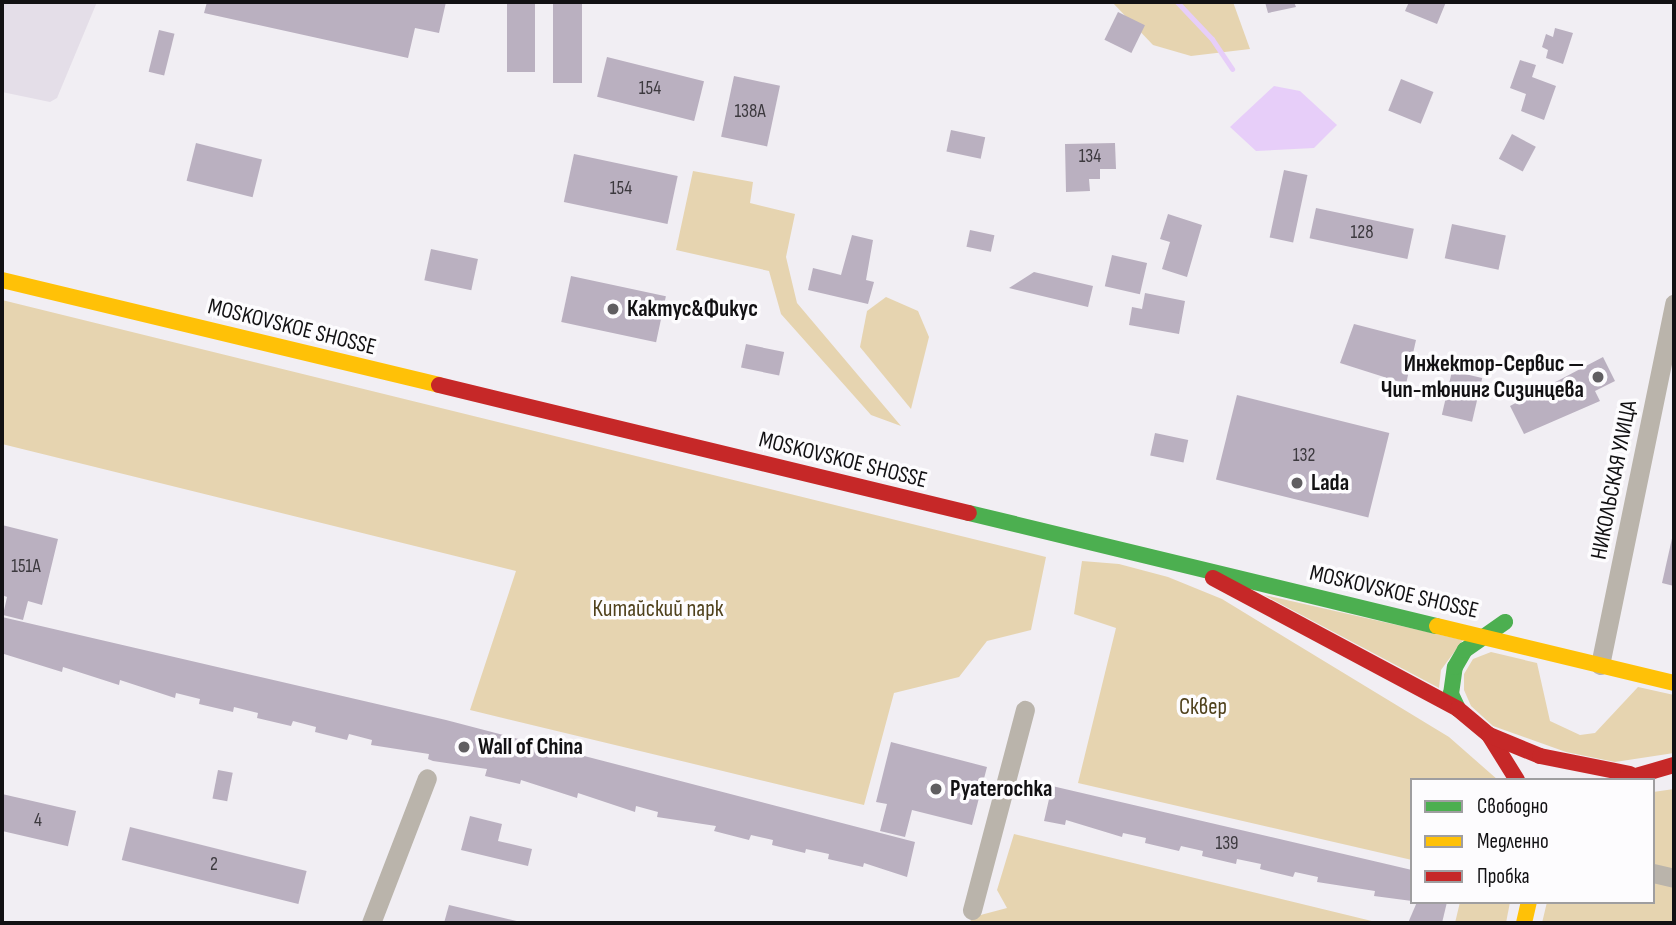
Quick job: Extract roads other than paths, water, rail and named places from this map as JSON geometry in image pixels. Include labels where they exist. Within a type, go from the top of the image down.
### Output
[{"type":"main road","name":"MOSKOVSKOE SHOSSE","points":[[2,262],[759,444]]},
{"type":"main road","name":"MOSKOVSKOE SHOSSE","points":[[2,280],[1674,683]]},
{"type":"main road","points":[[1089,523],[1243,561]]},
{"type":"main road","points":[[1199,570],[1458,709],[1489,735],[1540,756],[1626,777],[1674,765]]},
{"type":"main road","name":"MOSKOVSKOE SHOSSE","points":[[1479,616],[1512,623],[1483,636]]},
{"type":"main road","points":[[1458,709],[1451,694],[1455,667],[1465,650],[1483,636]]},
{"type":"main road","points":[[1580,640],[1611,647]]},
{"type":"main road","points":[[1489,735],[1516,778]]},
{"type":"main road","points":[[1524,923],[1529,904]]},
{"type":"street","name":"НИКОЛЬСКАЯ УЛИЦА","points":[[1600,665],[1611,647],[1674,303]]},
{"type":"street","points":[[972,910],[1025,710]]},
{"type":"street","points":[[371,923],[426,778]]},
{"type":"street","points":[[1655,873],[1674,878]]},
{"type":"waterway","points":[[1177,2],[1212,39],[1232,69]]},
{"type":"place","name":"Кактус&Фикус","points":[[613,309]]},
{"type":"place","name":"Инжектор-Сервис — Чип-тюнинг Сизинцева","points":[[1598,377]]},
{"type":"place","name":"Lada","points":[[1297,483]]},
{"type":"place","name":"Wall of China","points":[[464,747]]},
{"type":"place","name":"Pyaterochka","points":[[936,789]]},
{"type":"park label","name":"Китайский парк","points":[[658,609]]},
{"type":"park label","name":"Сквер","points":[[1203,707]]}]
